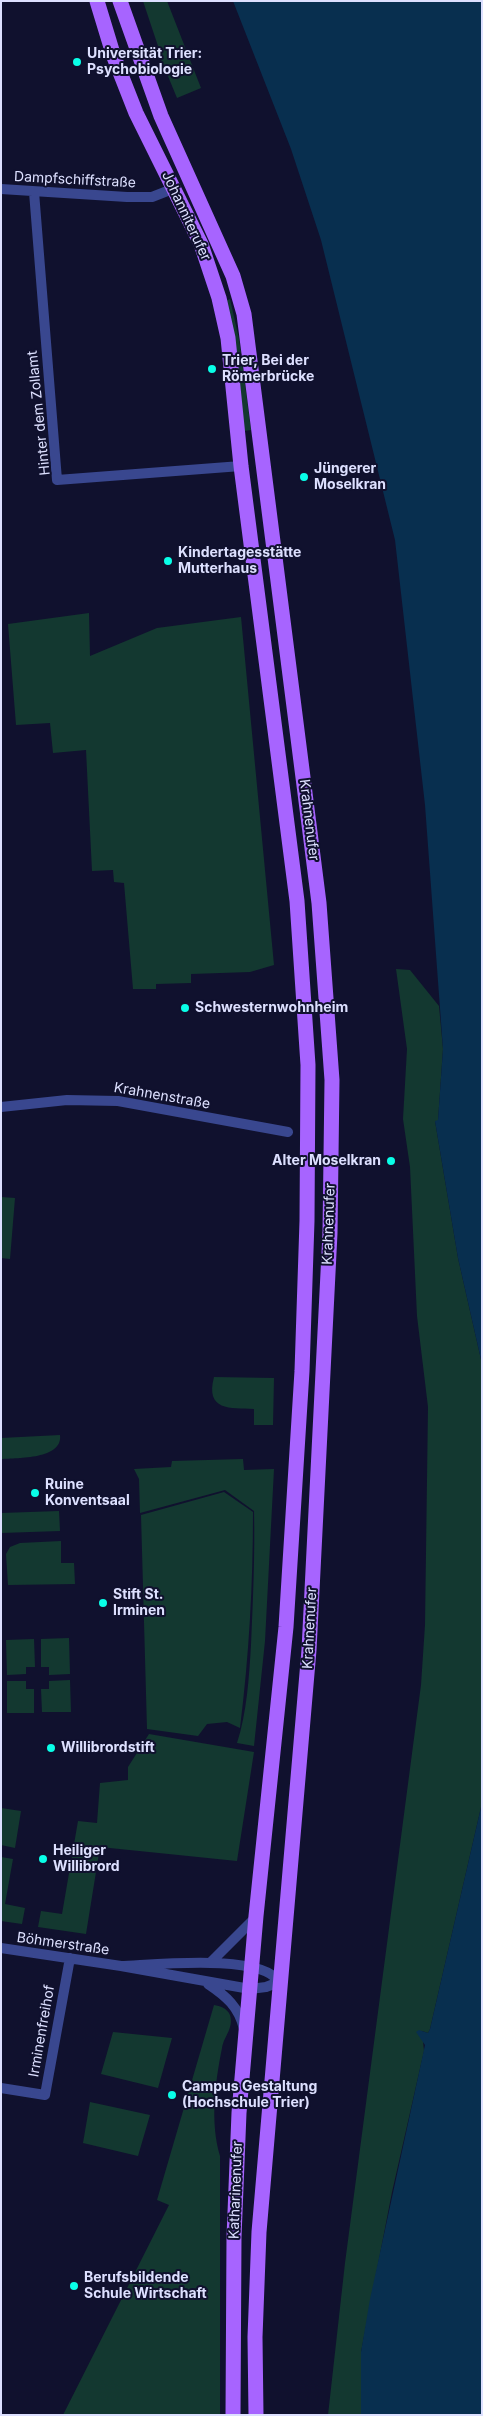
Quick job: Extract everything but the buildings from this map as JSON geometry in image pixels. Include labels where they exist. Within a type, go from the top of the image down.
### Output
[{"type":"main road","name":"Johanniterufer","points":[[97,1],[114,57],[136,113],[175,188],[201,244],[219,298],[232,370],[239,440]]},
{"type":"main road","name":"Johanniterufer","points":[[120,1],[144,73],[233,276],[244,314],[260,438]]},
{"type":"main road","points":[[175,188],[184,177],[185,166]]},
{"type":"main road","name":"Krahnenufer","points":[[260,438],[319,903],[332,1080],[330,1243],[309,1650],[279,1982]]},
{"type":"main road","name":"Krahnenufer","points":[[239,440],[297,902],[308,1065],[307,1230],[298,1446],[286,1627],[252,1967]]},
{"type":"main road","points":[[241,466],[248,468],[257,477],[269,505]]},
{"type":"main road","name":"Katharinenufer","points":[[233,2415],[234,2237],[239,2113],[252,1967]]},
{"type":"main road","name":"Katharinenufer","points":[[256,2415],[254,2336],[259,2232],[279,1982]]},
{"type":"street","name":"Dampfschiffstraße","points":[[1,190],[152,197],[175,188]]},
{"type":"street","name":"Hinter dem Zollamt","points":[[34,192],[57,480],[241,466]]},
{"type":"street","name":"Krahnenstraße","points":[[1,1107],[67,1100],[118,1101],[288,1132]]},
{"type":"street","points":[[211,1962],[256,1916]]},
{"type":"street","name":"Böhmerstraße","points":[[1,1948],[121,1966],[250,1989],[266,1988],[279,1982],[272,1973],[252,1967],[211,1962],[121,1966]]},
{"type":"street","name":"Irminenfreihof","points":[[1,2088],[45,2095],[70,1958]]},
{"type":"street","name":"Böhmerstraße","points":[[205,1982],[226,1997],[236,2007],[246,2040]]},
{"type":"green space","points":[[143,1],[167,1],[201,88],[177,98],[158,52],[162,51],[163,48],[158,46]]},
{"type":"green space","points":[[230,299],[239,339],[251,430],[244,431],[238,366],[225,301]]},
{"type":"green space","points":[[89,613],[90,656],[157,628],[241,617],[274,965],[250,972],[191,974],[191,983],[156,984],[156,989],[133,989],[124,883],[114,882],[113,870],[92,871],[86,750],[53,753],[50,723],[16,725],[8,624]]},
{"type":"green space","points":[[396,969],[410,970],[439,1006],[443,1049],[438,1121],[435,1121],[458,1258],[482,1364],[482,1803],[430,2029],[428,2033],[422,2031],[424,2051],[392,2192],[361,2352],[361,2415],[328,2415],[345,2263],[421,1685],[425,1625],[428,1407],[417,1316],[410,1167],[403,1119],[407,1049]]},
{"type":"green space","points":[[1,1197],[15,1198],[10,1259],[1,1258]]},
{"type":"green space","points":[[214,1377],[274,1378],[273,1425],[254,1425],[254,1409],[228,1407],[216,1402],[212,1388]]},
{"type":"green space","points":[[60,1435],[59,1443],[47,1453],[38,1456],[1,1459],[1,1438]]},
{"type":"green space","points":[[243,1459],[244,1470],[274,1469],[265,1641],[254,1746],[237,1743],[245,1707],[251,1645],[254,1511],[225,1490],[140,1513],[139,1479],[134,1469],[171,1467],[172,1461]]},
{"type":"green space","points":[[224,1492],[253,1512],[250,1620],[240,1728],[227,1722],[207,1724],[198,1736],[147,1729],[141,1515]]},
{"type":"green space","points":[[59,1511],[60,1531],[1,1533],[1,1513]]},
{"type":"green space","points":[[61,1541],[61,1563],[74,1563],[75,1584],[8,1585],[6,1554],[10,1547],[20,1543]]},
{"type":"green space","points":[[69,1638],[70,1674],[49,1675],[49,1667],[41,1667],[41,1639]]},
{"type":"green space","points":[[34,1639],[35,1667],[26,1667],[26,1674],[7,1675],[6,1640]]},
{"type":"green space","points":[[70,1680],[71,1712],[42,1712],[41,1689],[49,1689],[49,1681]]},
{"type":"green space","points":[[7,1681],[26,1681],[26,1689],[34,1689],[34,1713],[7,1713]]},
{"type":"green space","points":[[149,1734],[254,1752],[237,1861],[100,1847],[86,1934],[38,1927],[41,1911],[62,1914],[78,1821],[97,1823],[100,1783],[128,1780],[128,1767]]},
{"type":"green space","points":[[1,1808],[21,1811],[15,1848],[1,1845]]},
{"type":"green space","points":[[1,1857],[13,1859],[5,1904],[25,1908],[22,1924],[1,1921]]},
{"type":"green space","points":[[214,2005],[227,2011],[231,2020],[230,2028],[223,2044],[217,2075],[214,2116],[220,2156],[220,2415],[63,2415],[169,2205],[157,2200]]},
{"type":"green space","points":[[113,2032],[172,2038],[158,2088],[101,2074]]},
{"type":"green space","points":[[90,2102],[150,2115],[138,2156],[83,2143]]},
{"type":"water","points":[[233,1],[482,1],[482,1364],[458,1258],[435,1121],[438,1120],[443,1049],[425,805],[395,540],[321,240],[291,149]]},
{"type":"water","points":[[482,1803],[482,2415],[361,2415],[361,2352],[370,2299],[425,2045],[416,2032],[419,2030],[428,2033],[430,2029]]},
{"type":"place","name":"Universität Trier: Psychobiologie","points":[[77,62]]},
{"type":"place","name":"Trier, Bei der Römerbrücke","points":[[212,369]]},
{"type":"place","name":"Jüngerer Moselkran","points":[[304,477]]},
{"type":"place","name":"Kindertagesstätte Mutterhaus","points":[[168,561]]},
{"type":"place","name":"Schwesternwohnheim","points":[[185,1008]]},
{"type":"place","name":"Alter Moselkran","points":[[391,1161]]},
{"type":"place","name":"Ruine Konventsaal","points":[[35,1493]]},
{"type":"place","name":"Stift St. Irminen","points":[[103,1603]]},
{"type":"place","name":"Willibrordstift","points":[[51,1748]]},
{"type":"place","name":"Heiliger Willibrord","points":[[43,1859]]},
{"type":"place","name":"Campus Gestaltung (Hochschule Trier)","points":[[172,2095]]},
{"type":"place","name":"Berufsbildende Schule Wirtschaft","points":[[74,2286]]}]
